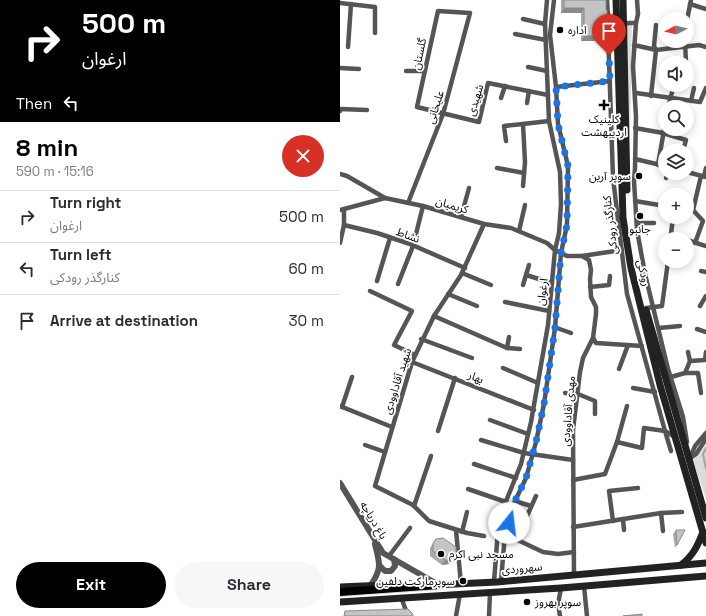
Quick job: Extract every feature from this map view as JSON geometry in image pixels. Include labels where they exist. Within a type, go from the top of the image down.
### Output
[{"type":"highway","points":[[340,592],[439,585]]},
{"type":"main road","name":"رودکی","points":[[616,0],[623,218],[631,268],[676,438],[706,517]]},
{"type":"main road","name":"رودکی","points":[[623,0],[627,221],[635,265],[706,543]]},
{"type":"main road","points":[[681,565],[696,550],[703,531]]},
{"type":"main road","name":"سهروردی","points":[[340,587],[461,584],[706,563]]},
{"type":"main road","name":"سهروردی","points":[[340,602],[561,588],[706,576]]},
{"type":"street","name":"ارغوان","points":[[497,581],[498,530],[502,511],[516,478],[524,453],[534,410],[548,325],[555,250],[559,233],[561,204],[560,172],[549,121],[545,24],[546,0]]},
{"type":"street","name":"ارغوان","points":[[497,581],[505,534],[515,501],[526,478],[536,442],[544,404],[555,328],[561,253],[567,225],[568,166],[558,124],[556,87],[550,35],[554,0]]},
{"type":"street","name":"کنارگذر رودکی","points":[[607,0],[613,178],[627,294],[671,451]]},
{"type":"street","points":[[637,0],[638,14],[633,66],[636,93],[634,181],[637,223],[645,274],[671,377],[683,417],[686,461]]},
{"type":"street","points":[[340,3],[351,4],[357,2],[375,7],[375,33]]},
{"type":"street","points":[[688,12],[690,2],[706,8]]},
{"type":"street","points":[[348,47],[351,4]]},
{"type":"street","name":"گلستان","points":[[443,114],[417,107],[438,10],[470,13]]},
{"type":"street","name":"علیخانی","points":[[408,203],[443,114],[470,13]]},
{"type":"street","points":[[523,19],[545,24]]},
{"type":"street","points":[[624,24],[636,23]]},
{"type":"street","points":[[651,96],[656,50],[654,46],[656,25]]},
{"type":"street","points":[[515,34],[546,40]]},
{"type":"street","points":[[608,42],[617,42]]},
{"type":"street","points":[[634,45],[656,50],[675,48]]},
{"type":"street","points":[[694,46],[706,46]]},
{"type":"street","points":[[528,67],[547,71]]},
{"type":"street","points":[[609,67],[618,67]]},
{"type":"street","points":[[340,68],[359,69]]},
{"type":"street","points":[[406,71],[425,71]]},
{"type":"street","points":[[556,87],[610,81]]},
{"type":"street","name":"شهیدی","points":[[443,114],[479,122],[488,83],[548,95]]},
{"type":"street","points":[[501,98],[505,86]]},
{"type":"street","points":[[694,101],[700,102],[706,88]]},
{"type":"street","points":[[527,103],[529,91]]},
{"type":"street","points":[[670,98],[672,92]]},
{"type":"street","points":[[636,93],[684,100]]},
{"type":"street","points":[[340,111],[340,109],[367,110]]},
{"type":"street","points":[[506,141],[504,126],[549,121]]},
{"type":"street","points":[[523,124],[523,186]]},
{"type":"street","points":[[635,128],[658,132]]},
{"type":"street","points":[[673,136],[686,140],[685,144]]},
{"type":"street","points":[[558,162],[566,159]]},
{"type":"street","points":[[635,159],[658,165]]},
{"type":"street","points":[[497,168],[524,173]]},
{"type":"street","points":[[706,168],[693,210],[703,222],[695,243],[706,246]]},
{"type":"street","points":[[340,174],[347,176],[384,198]]},
{"type":"street","points":[[694,174],[704,176]]},
{"type":"street","points":[[461,217],[469,188]]},
{"type":"street","name":"کریمیان","points":[[342,209],[384,198],[423,206],[484,224],[511,228],[547,243],[555,250],[567,256],[582,256],[622,250]]},
{"type":"street","points":[[635,201],[658,205]]},
{"type":"street","points":[[398,284],[413,246],[423,206]]},
{"type":"street","points":[[519,231],[526,206]]},
{"type":"street","points":[[340,243],[344,225],[342,209]]},
{"type":"street","points":[[637,223],[654,223]]},
{"type":"street","name":"شهید آقاداوودی","points":[[414,506],[375,486],[412,362],[421,339],[465,268],[484,224]]},
{"type":"street","name":"نشاط","points":[[344,225],[413,246],[465,268]]},
{"type":"street","points":[[377,281],[390,238]]},
{"type":"street","name":"مهدی آقاداوودی","points":[[574,575],[573,430],[584,358],[593,338],[596,307],[591,297],[591,270],[589,260],[582,256]]},
{"type":"street","points":[[523,285],[529,265]]},
{"type":"street","points":[[646,308],[662,306],[667,268]]},
{"type":"street","points":[[462,273],[491,285]]},
{"type":"street","points":[[526,275],[552,283]]},
{"type":"street","points":[[590,287],[609,285],[610,276]]},
{"type":"street","points":[[370,291],[412,311],[394,345],[415,355]]},
{"type":"street","points":[[448,294],[477,306]]},
{"type":"street","points":[[700,306],[706,296]]},
{"type":"street","points":[[505,302],[549,311]]},
{"type":"street","points":[[550,302],[556,303]]},
{"type":"street","points":[[434,316],[507,348],[520,349]]},
{"type":"street","points":[[548,325],[571,333]]},
{"type":"street","points":[[659,328],[680,326]]},
{"type":"street","points":[[697,329],[706,332]]},
{"type":"street","points":[[507,348],[509,336]]},
{"type":"street","points":[[593,338],[596,343],[642,346]]},
{"type":"street","points":[[421,339],[472,358]]},
{"type":"street","points":[[618,369],[628,345]]},
{"type":"street","points":[[685,373],[690,361],[688,352]]},
{"type":"street","points":[[690,361],[704,360],[706,352]]},
{"type":"street","name":"بهار","points":[[412,362],[534,410]]},
{"type":"street","points":[[503,368],[538,383]]},
{"type":"street","points":[[671,377],[685,373],[698,374],[702,393]]},
{"type":"street","points":[[352,377],[341,407],[392,427]]},
{"type":"street","points":[[438,431],[455,378]]},
{"type":"street","points":[[633,388],[655,392]]},
{"type":"street","points":[[565,393],[578,394],[595,401],[595,414]]},
{"type":"street","points":[[573,480],[605,474],[617,442],[627,406]]},
{"type":"street","points":[[490,420],[528,434]]},
{"type":"street","points":[[617,442],[642,448],[644,428],[665,431],[676,438]]},
{"type":"street","points":[[686,461],[694,446],[706,433]]},
{"type":"street","points":[[686,461],[696,454],[706,439]]},
{"type":"street","points":[[481,440],[524,453],[573,460]]},
{"type":"street","points":[[365,445],[385,452]]},
{"type":"street","points":[[430,456],[414,506],[429,521],[462,532],[484,536]]},
{"type":"street","points":[[474,464],[516,478]]},
{"type":"street","name":"باغ دریاچه","points":[[340,483],[383,553],[439,585]]},
{"type":"street","points":[[613,521],[609,491],[638,488]]},
{"type":"street","points":[[468,489],[506,502]]},
{"type":"street","points":[[527,516],[536,496]]},
{"type":"street","points":[[515,501],[531,506]]},
{"type":"street","points":[[462,532],[467,512]]},
{"type":"street","points":[[573,527],[661,513],[682,512]]},
{"type":"street","points":[[661,513],[663,531]]},
{"type":"street","points":[[623,519],[624,530]]},
{"type":"street","points":[[373,539],[380,566],[385,571],[391,571],[395,566],[391,558],[410,528]]},
{"type":"street","points":[[456,530],[461,584]]},
{"type":"street","points":[[505,534],[543,552],[558,554],[574,552]]},
{"type":"street","points":[[371,586],[377,576],[380,566]]},
{"type":"street","points":[[584,586],[587,616]]},
{"type":"street","points":[[560,616],[558,604],[561,588]]},
{"type":"street","points":[[489,616],[490,593]]},
{"type":"street","points":[[456,616],[460,594]]},
{"type":"street","points":[[402,597],[408,616]]},
{"type":"shaded area","points":[[632,25],[630,119],[628,150],[625,26]]},
{"type":"shaded area","points":[[706,444],[706,499],[693,461]]},
{"type":"building","points":[[564,0],[606,0],[608,36],[584,36],[584,8],[564,8]]},
{"type":"building","points":[[676,530],[685,530],[677,545]]},
{"type":"building","points":[[443,538],[456,547],[456,554],[452,559],[445,560],[433,551],[433,543],[436,539]]},
{"type":"building","points":[[408,609],[413,616],[344,616],[345,611]]},
{"type":"building","points":[[642,614],[642,616],[623,616]]},
{"type":"waterway","points":[[706,448],[703,454],[706,469]]},
{"type":"place","name":"اداره","points":[[560,30]]},
{"type":"place","name":"کلینیک اردیبهشت","points":[[604,105]]},
{"type":"place","name":"سوپر آرین","points":[[639,176]]},
{"type":"place","name":"جانبو","points":[[640,216]]},
{"type":"place","name":"مسجد نبی اکرم","points":[[441,554]]},
{"type":"place","name":"سوپرمارکت دلفین","points":[[463,581]]},
{"type":"place","name":"سوپر بهروز","points":[[527,602]]},
{"type":"route","points":[[509,523],[515,501],[526,478],[536,442],[544,404],[555,328],[561,253],[567,225],[568,166],[558,124],[556,87],[610,81],[609,55]]}]
